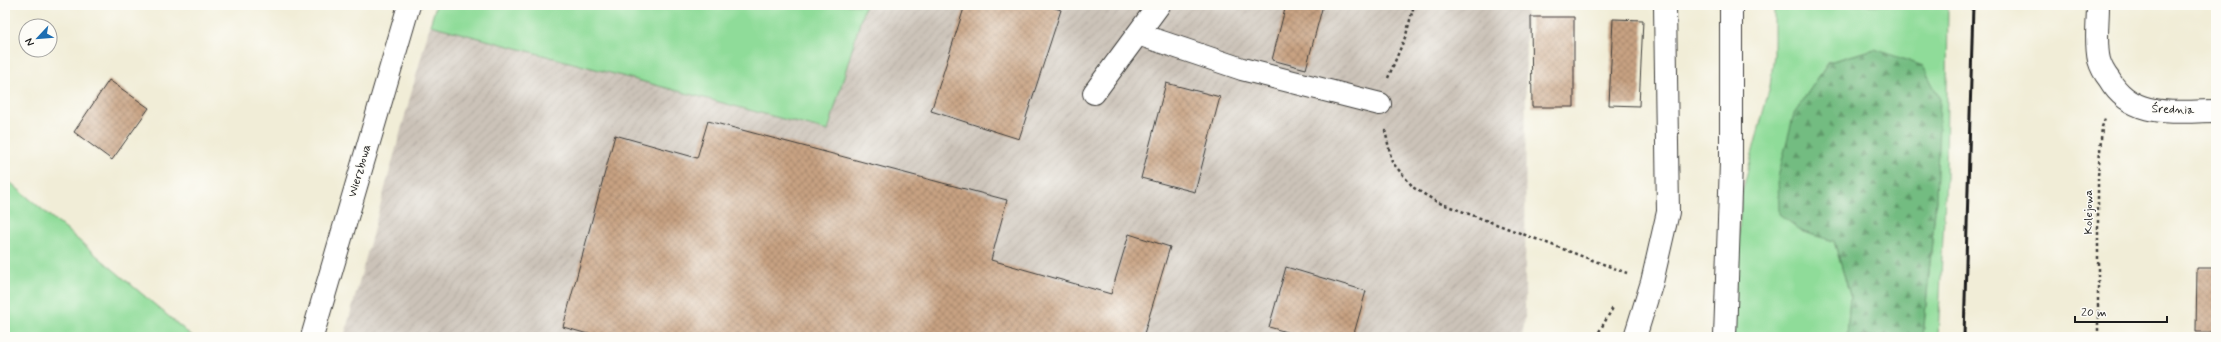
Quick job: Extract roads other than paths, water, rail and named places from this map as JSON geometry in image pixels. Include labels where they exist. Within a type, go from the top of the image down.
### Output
[{"type":"street","name":"Wierzbowa","points":[[312,337],[409,5]]},
{"type":"street","points":[[1094,93],[1159,5]]},
{"type":"street","points":[[1636,337],[1652,282],[1668,212],[1665,5]]},
{"type":"street","points":[[1725,337],[1731,163],[1730,5]]},
{"type":"street","name":"Średnia","points":[[2098,5],[2099,61],[2114,88],[2134,105],[2151,111],[2216,111]]},
{"type":"street","points":[[1138,34],[1242,70],[1380,104]]},
{"type":"railway","points":[[1964,337],[1973,5]]}]
